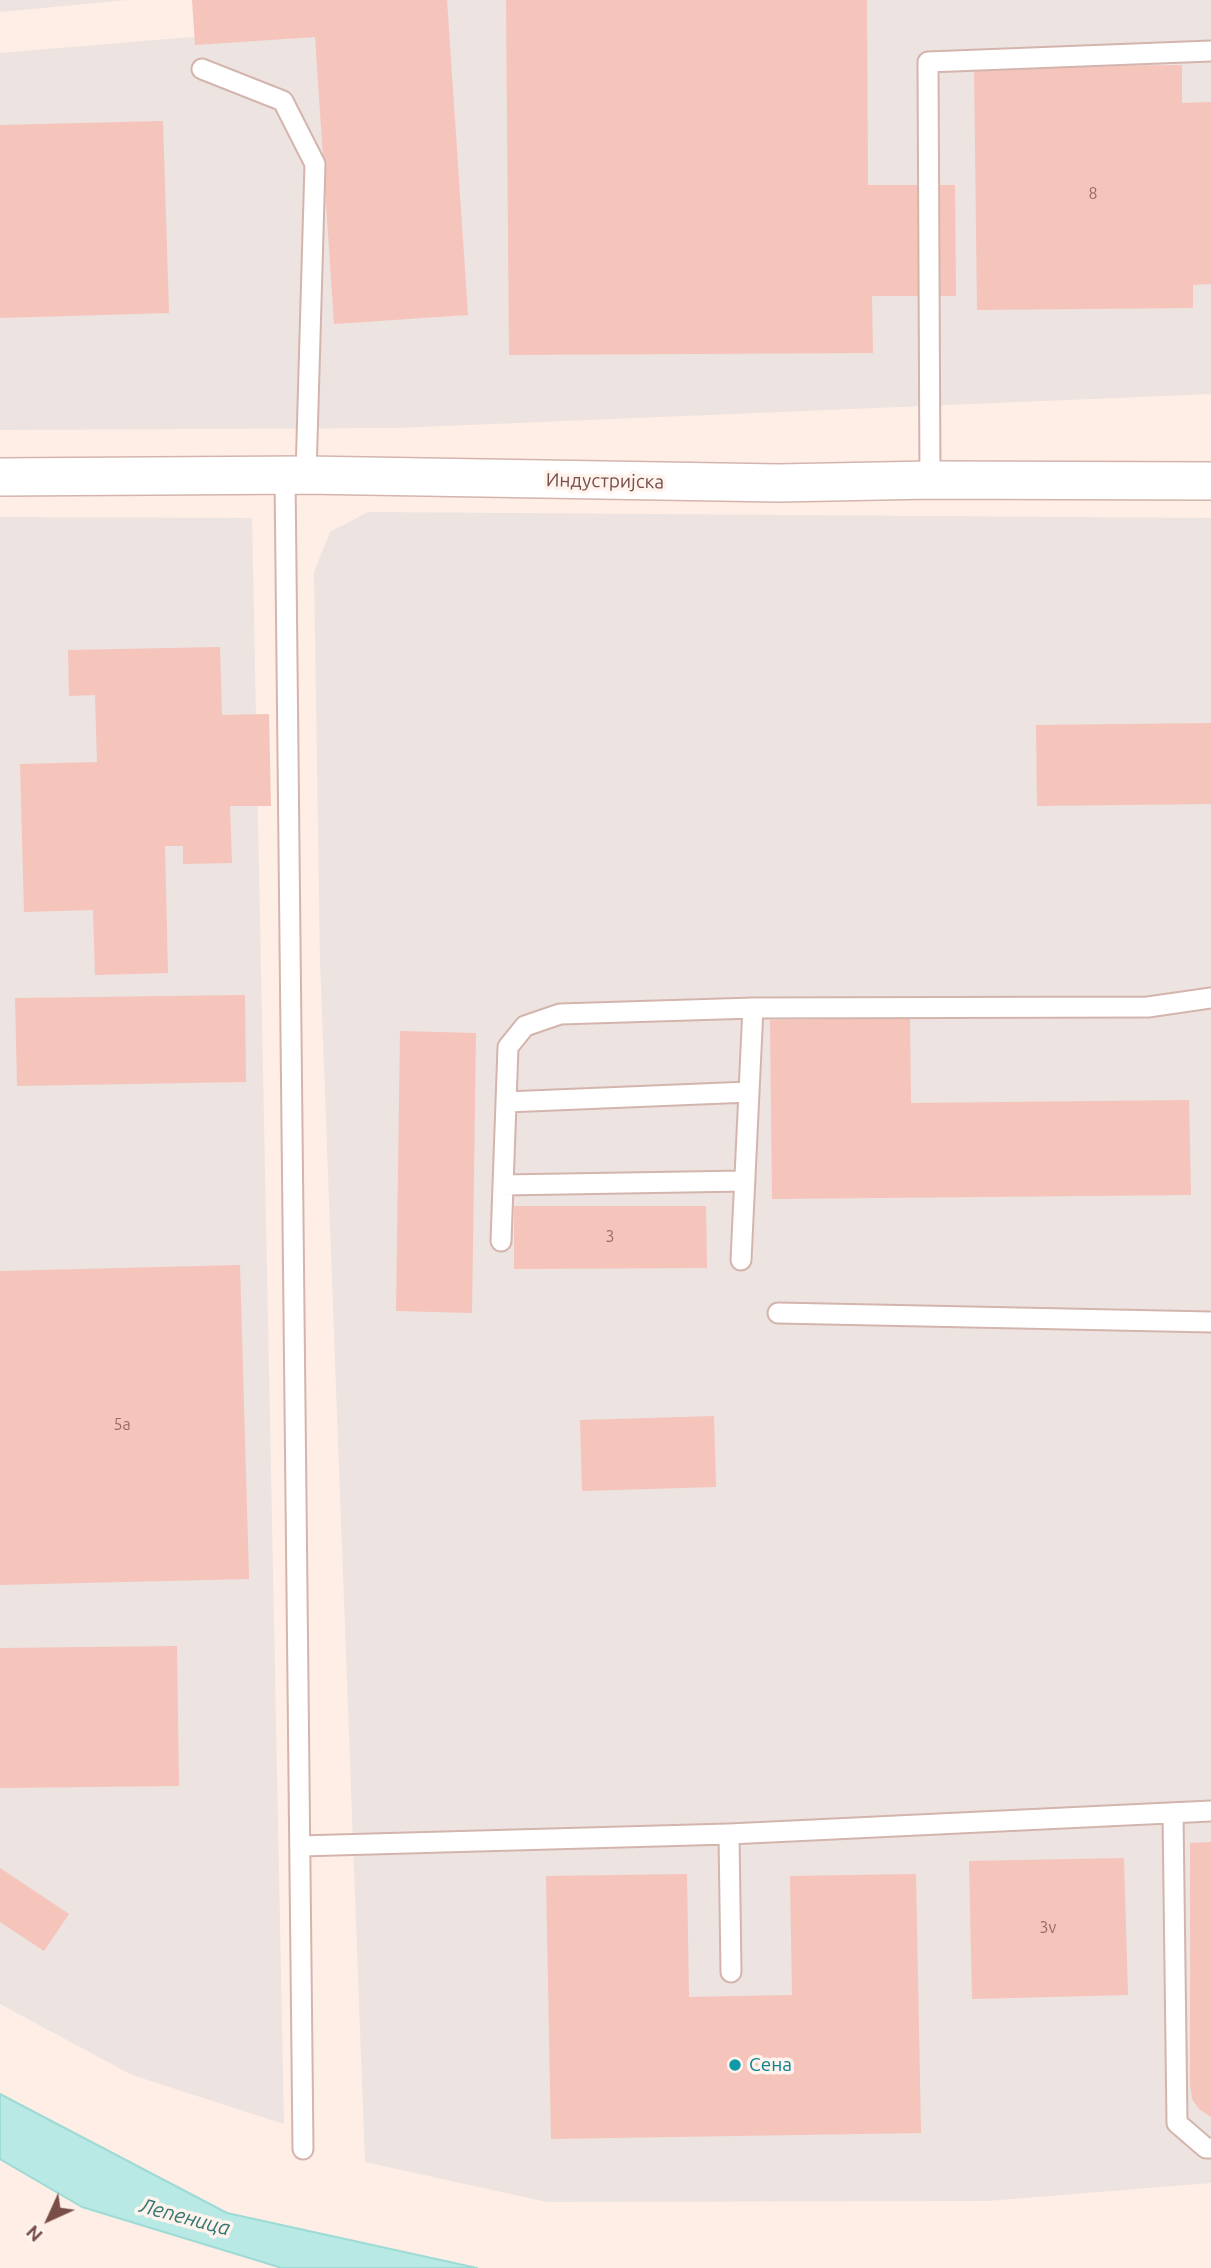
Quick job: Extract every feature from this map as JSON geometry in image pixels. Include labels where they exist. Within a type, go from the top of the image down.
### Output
[{"type":"street","name":"Индустријска","points":[[0,478],[295,476],[779,484],[930,480],[1211,481]]},
{"type":"lane","points":[[930,480],[928,61],[1211,51]]},
{"type":"lane","points":[[202,69],[283,101],[314,164],[295,476],[303,2149]]},
{"type":"lane","points":[[501,1241],[508,1047],[525,1026],[560,1014],[753,1008],[1148,1007],[1211,998]]},
{"type":"lane","points":[[741,1259],[753,1008]]},
{"type":"lane","points":[[506,1102],[749,1092]]},
{"type":"lane","points":[[503,1185],[746,1181]]},
{"type":"lane","points":[[778,1313],[1211,1322]]},
{"type":"lane","points":[[300,1846],[729,1834],[1211,1811]]},
{"type":"lane","points":[[1173,1813],[1177,2123],[1206,2148],[1211,2148]]},
{"type":"lane","points":[[729,1834],[731,1972]]},
{"type":"shaded area","points":[[0,0],[127,0],[0,12]]},
{"type":"shaded area","points":[[226,0],[1211,0],[1211,394],[397,428],[0,430],[0,53],[227,34]]},
{"type":"shaded area","points":[[368,512],[1211,518],[1211,2183],[987,2201],[547,2202],[365,2162],[320,960],[314,572],[330,532]]},
{"type":"shaded area","points":[[0,517],[252,518],[284,2124],[132,2075],[0,2004]]},
{"type":"water","name":"Лепеница","points":[[0,2094],[227,2213],[477,2268],[282,2268],[82,2207],[0,2159]]},
{"type":"building","points":[[192,0],[447,0],[468,315],[334,324],[315,37],[195,45]]},
{"type":"building","points":[[506,0],[867,0],[868,185],[955,185],[956,296],[872,296],[873,353],[509,355]]},
{"type":"building","points":[[1182,65],[1182,103],[1211,102],[1211,284],[1193,285],[1193,308],[977,310],[974,67]]},
{"type":"building","points":[[163,121],[169,313],[0,318],[0,125]]},
{"type":"building","points":[[220,647],[222,715],[269,714],[271,806],[230,806],[232,863],[183,864],[183,846],[165,846],[168,973],[95,975],[93,910],[24,912],[20,764],[97,762],[95,695],[69,696],[68,650]]},
{"type":"building","points":[[1211,723],[1211,804],[1037,806],[1036,725]]},
{"type":"building","points":[[245,995],[246,1082],[17,1086],[15,998]]},
{"type":"building","points":[[910,1018],[911,1103],[1189,1100],[1191,1195],[772,1199],[770,1020]]},
{"type":"building","points":[[400,1031],[476,1033],[472,1313],[396,1311]]},
{"type":"building","points":[[514,1206],[706,1206],[707,1268],[514,1269]]},
{"type":"building","points":[[240,1265],[249,1579],[0,1585],[0,1271]]},
{"type":"building","points":[[714,1416],[716,1487],[582,1491],[580,1420]]},
{"type":"building","points":[[177,1646],[179,1786],[0,1788],[0,1648]]},
{"type":"building","points":[[1211,1842],[1211,2117],[1199,2109],[1192,2099],[1190,2084],[1190,1843]]},
{"type":"building","points":[[1124,1858],[1128,1995],[972,1999],[969,1861]]},
{"type":"building","points":[[0,1868],[69,1914],[44,1951],[0,1922]]},
{"type":"building","name":"Сена","points":[[687,1874],[689,1997],[792,1995],[790,1876],[916,1874],[921,2133],[551,2139],[546,1876]]},
{"type":"place","name":"Сена","points":[[735,2065]]}]
